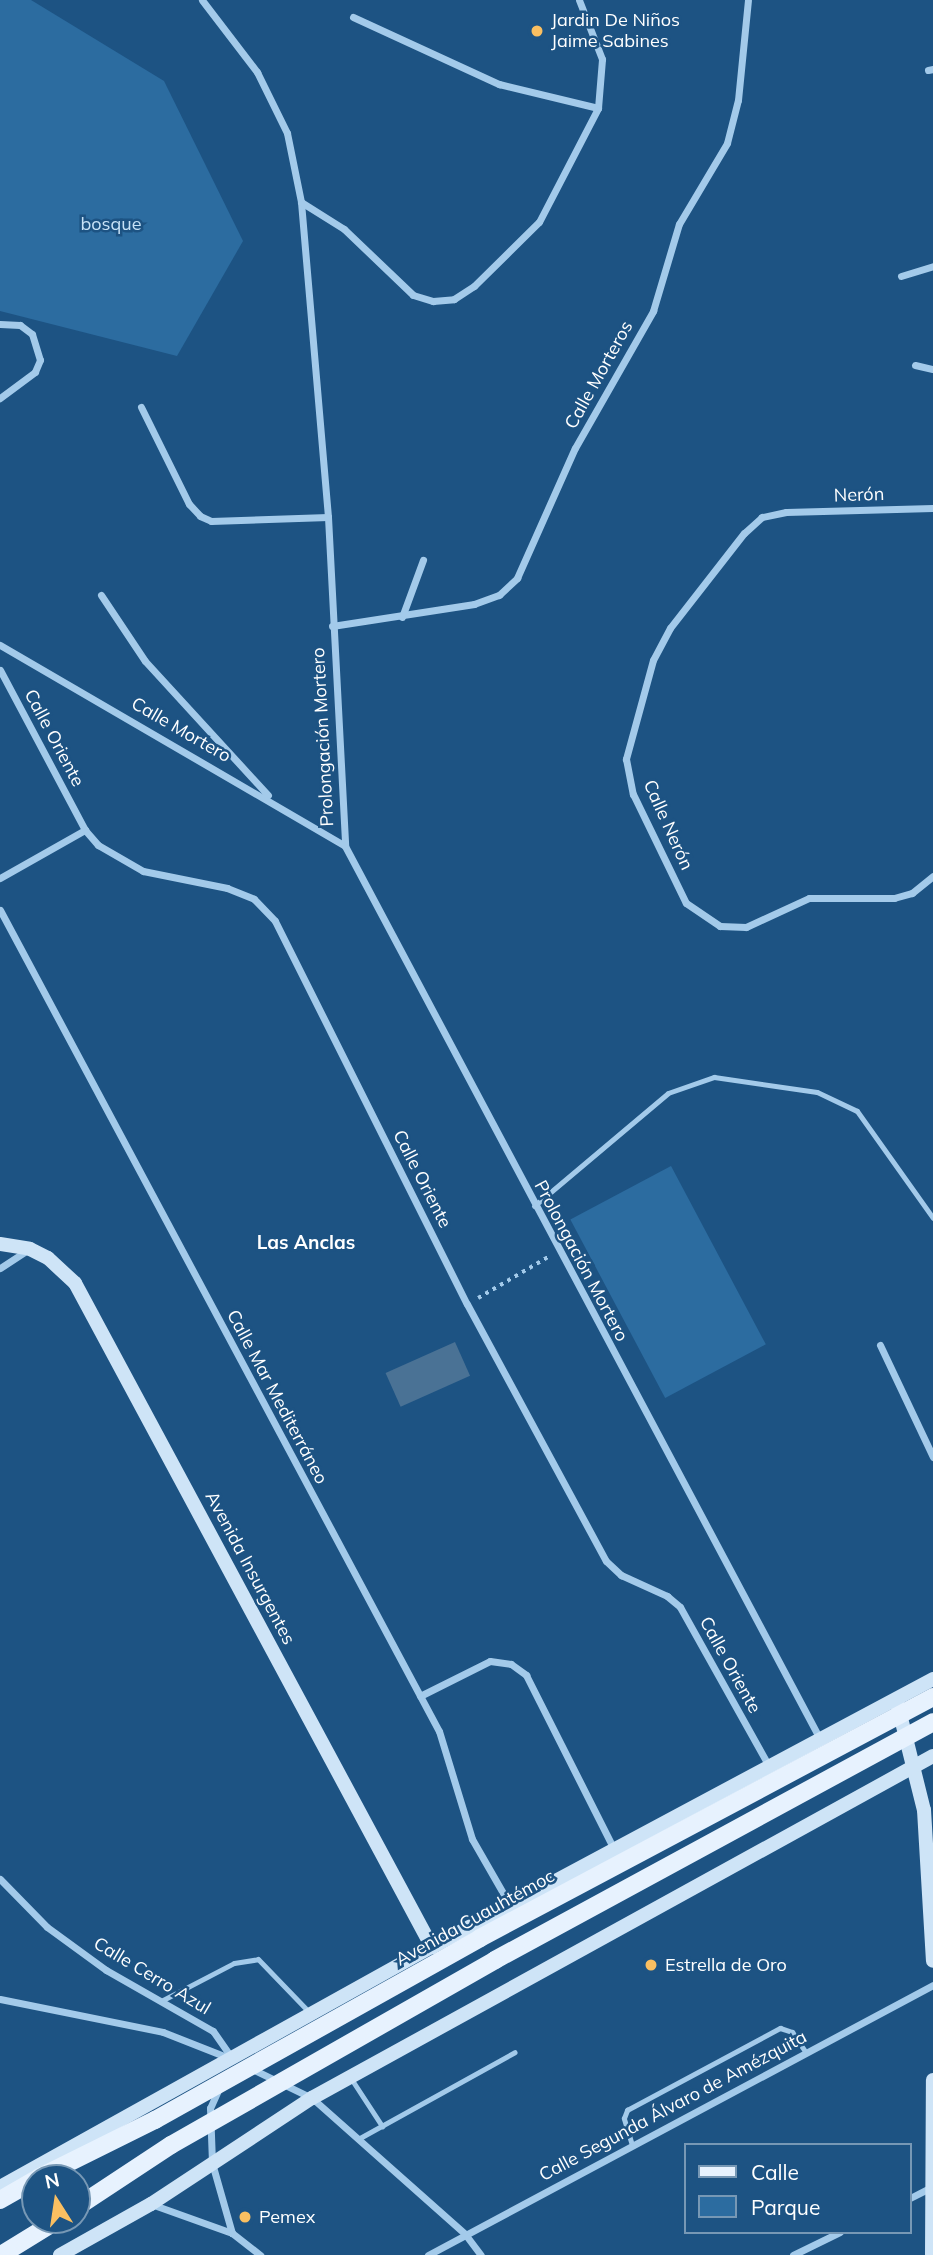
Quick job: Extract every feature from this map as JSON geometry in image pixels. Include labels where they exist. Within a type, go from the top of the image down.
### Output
[{"type":"main road","name":"Avenida Cuauhtémoc","points":[[66,2164],[155,2119],[480,1938],[933,1697]]},
{"type":"main road","points":[[91,2198],[171,2145],[495,1960],[933,1722]]},
{"type":"main road","name":"Avenida Cuauhtémoc","points":[[0,2200],[21,2188]]},
{"type":"main road","points":[[1,2255],[35,2234]]},
{"type":"street","name":"Prolongación Mortero","points":[[202,0],[263,84],[287,133],[301,202],[328,517],[345,846],[533,1207],[820,1739]]},
{"type":"street","points":[[301,202],[344,229],[413,295],[454,299],[474,286],[539,222],[598,108],[602,59],[579,0]]},
{"type":"street","name":"Calle Morteros","points":[[332,626],[474,604],[499,595],[517,578],[575,448],[653,311],[679,224],[727,143],[740,89],[748,0]]},
{"type":"street","points":[[352,17],[499,84],[598,108]]},
{"type":"street","points":[[901,276],[933,266]]},
{"type":"street","points":[[0,324],[20,325],[32,334],[40,360],[35,372],[0,398]]},
{"type":"street","points":[[915,365],[933,369]]},
{"type":"street","points":[[141,407],[189,504],[200,516],[211,521],[328,517]]},
{"type":"street","name":"Nerón","points":[[786,512],[933,508]]},
{"type":"street","name":"Calle Nerón","points":[[786,512],[762,517],[744,533],[670,628],[653,660],[630,733],[625,759],[633,794],[686,903],[720,926],[746,927],[809,898],[894,898],[912,892],[933,876]]},
{"type":"street","points":[[402,617],[423,560]]},
{"type":"street","points":[[101,595],[145,661],[272,800]]},
{"type":"street","name":"Calle Mortero","points":[[0,645],[272,800],[345,846]]},
{"type":"street","name":"Calle Oriente","points":[[0,670],[85,830],[118,860],[143,871],[227,888],[254,899],[275,921],[467,1304],[606,1561],[621,1575],[667,1596],[680,1607],[769,1766]]},
{"type":"street","points":[[0,878],[85,830]]},
{"type":"street","name":"Calle Mar Mediterráneo","points":[[0,910],[439,1731],[471,1839],[510,1905]]},
{"type":"street","name":"Avenida Insurgentes","points":[[0,1244],[30,1249],[75,1283],[432,1947]]},
{"type":"street","points":[[0,1268],[30,1249]]},
{"type":"street","points":[[880,1345],[933,1457]]},
{"type":"street","points":[[420,1696],[490,1661],[511,1664],[526,1675],[614,1849]]},
{"type":"street","points":[[0,2187],[432,1947],[933,1679]]},
{"type":"street","points":[[896,1698],[924,1810],[933,1961]]},
{"type":"street","points":[[60,2255],[151,2204],[312,2098],[933,1756]]},
{"type":"street","name":"Calle Cerro Azul","points":[[0,1880],[47,1927],[161,2001],[213,2031],[232,2059],[312,2098],[465,2234],[481,2255]]},
{"type":"street","name":"Calle Segunda Álvaro de Amézquita","points":[[428,2255],[933,1985]]},
{"type":"street","points":[[0,1999],[163,2032],[232,2059]]},
{"type":"street","points":[[232,2059],[210,2108],[212,2163],[232,2233]]},
{"type":"street","points":[[932,2255],[933,2080]]},
{"type":"street","points":[[912,2197],[932,2187]]},
{"type":"street","points":[[151,2204],[232,2233],[260,2255]]},
{"type":"street","points":[[793,2255],[835,2234]]},
{"type":"lane","points":[[533,1207],[668,1093],[713,1076],[817,1092],[857,1111],[933,1218]]},
{"type":"lane","points":[[161,2001],[234,1963],[258,1959],[312,2014]]},
{"type":"lane","points":[[632,2145],[624,2118],[626,2110],[757,2040],[780,2028],[792,2032],[806,2053]]},
{"type":"lane","points":[[358,2139],[515,2052]]},
{"type":"lane","points":[[350,2077],[382,2126]]},
{"type":"path","points":[[467,1304],[558,1252]]},
{"type":"green space","name":"bosque","points":[[0,0],[31,0],[164,81],[243,241],[177,356],[0,311]]},
{"type":"green space","points":[[671,1166],[766,1344],[665,1398],[570,1220]]},
{"type":"shaded area","points":[[455,1342],[470,1376],[401,1407],[386,1373]]},
{"type":"place","name":"Jardin De Niños Jaime Sabines","points":[[537,31]]},
{"type":"place","name":"Estrella de Oro","points":[[651,1965]]},
{"type":"place","name":"Pemex","points":[[245,2217]]},
{"type":"district","name":"Las Anclas","points":[[306,1243]]}]
